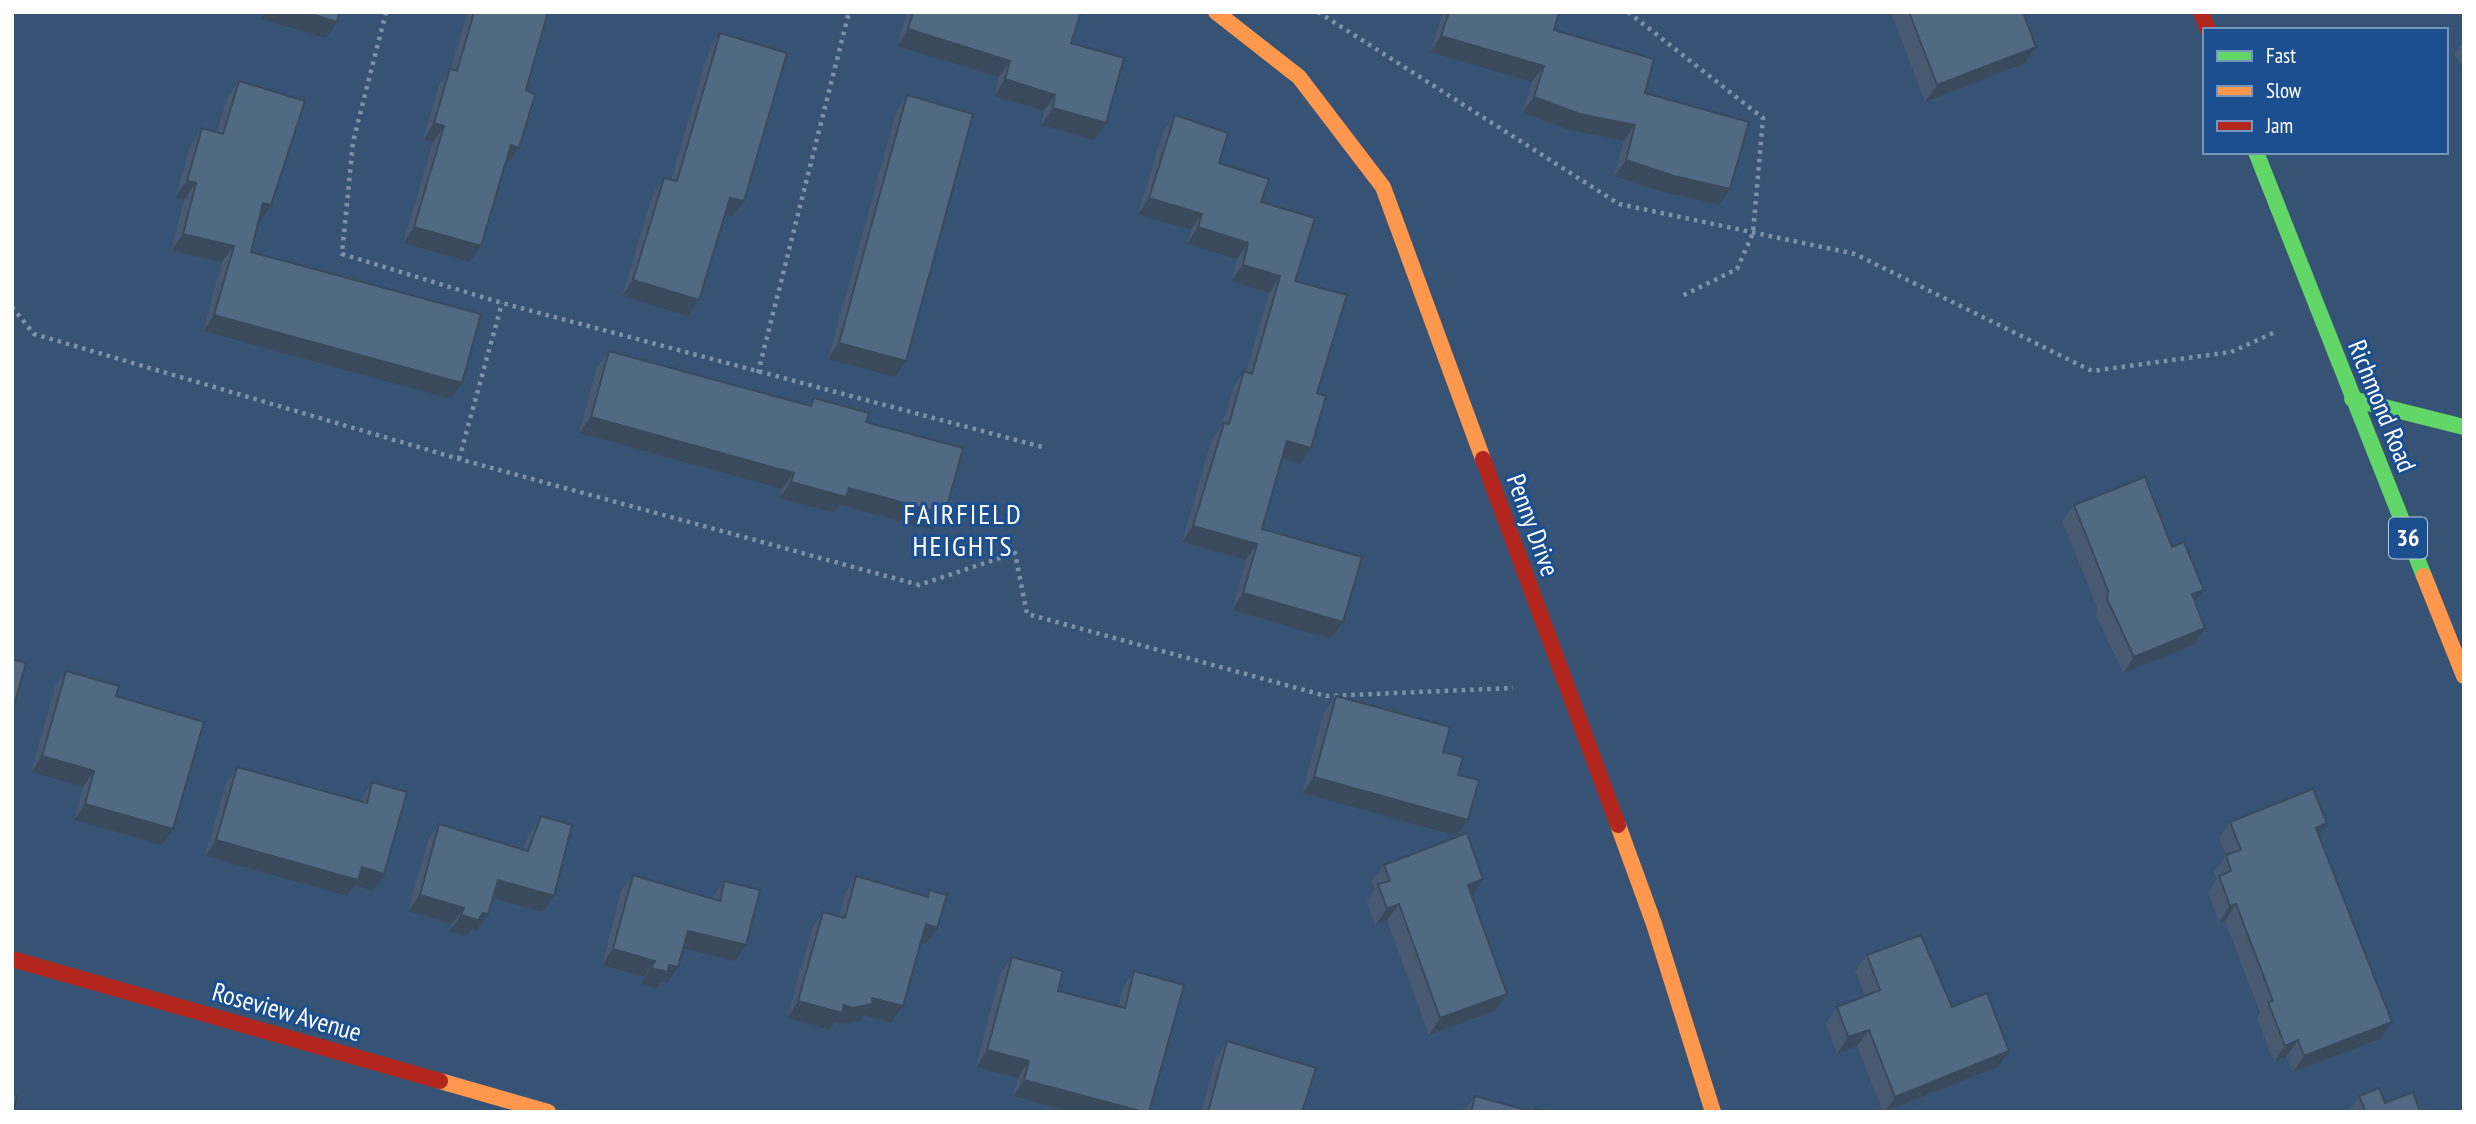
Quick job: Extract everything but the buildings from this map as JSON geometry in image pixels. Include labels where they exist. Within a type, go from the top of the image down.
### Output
[{"type":"street","name":"Penny Drive","points":[[1216,12],[1299,77],[1383,187],[1654,924],[1713,1112]]},
{"type":"street","name":"Richmond Road","points":[[2257,154],[2464,677]]},
{"type":"street","points":[[2352,399],[2464,427]]},
{"type":"street","name":"Roseview Avenue","points":[[12,959],[548,1112]]},
{"type":"path","points":[[386,12],[353,142],[342,254],[502,303],[1046,448]]},
{"type":"path","points":[[758,373],[849,12]]},
{"type":"path","points":[[1318,12],[1619,204],[1855,254],[2092,371],[2231,352],[2319,314]]},
{"type":"path","points":[[1628,12],[1763,118],[1754,233],[1737,269],[1682,296]]},
{"type":"path","points":[[458,459],[502,303]]},
{"type":"path","points":[[12,307],[34,334],[458,459],[919,585],[1014,553],[1027,614],[1326,696],[1566,686]]},
{"type":"traffic: fast","points":[[2257,154],[2424,576]]},
{"type":"traffic: fast","points":[[2352,399],[2464,427]]},
{"type":"traffic: slow","points":[[1216,12],[1299,77],[1383,187],[1483,459]]},
{"type":"traffic: slow","points":[[2424,576],[2464,676]]},
{"type":"traffic: slow","points":[[1618,825],[1654,924],[1713,1112]]},
{"type":"traffic: slow","points":[[440,1081],[548,1112]]},
{"type":"traffic: jam","points":[[2201,12],[2207,28]]},
{"type":"traffic: jam","points":[[1483,459],[1618,825]]},
{"type":"traffic: jam","points":[[12,959],[440,1081]]},
{"type":"district","name":"FAIRFIELD HEIGHTS","points":[[963,530]]}]
